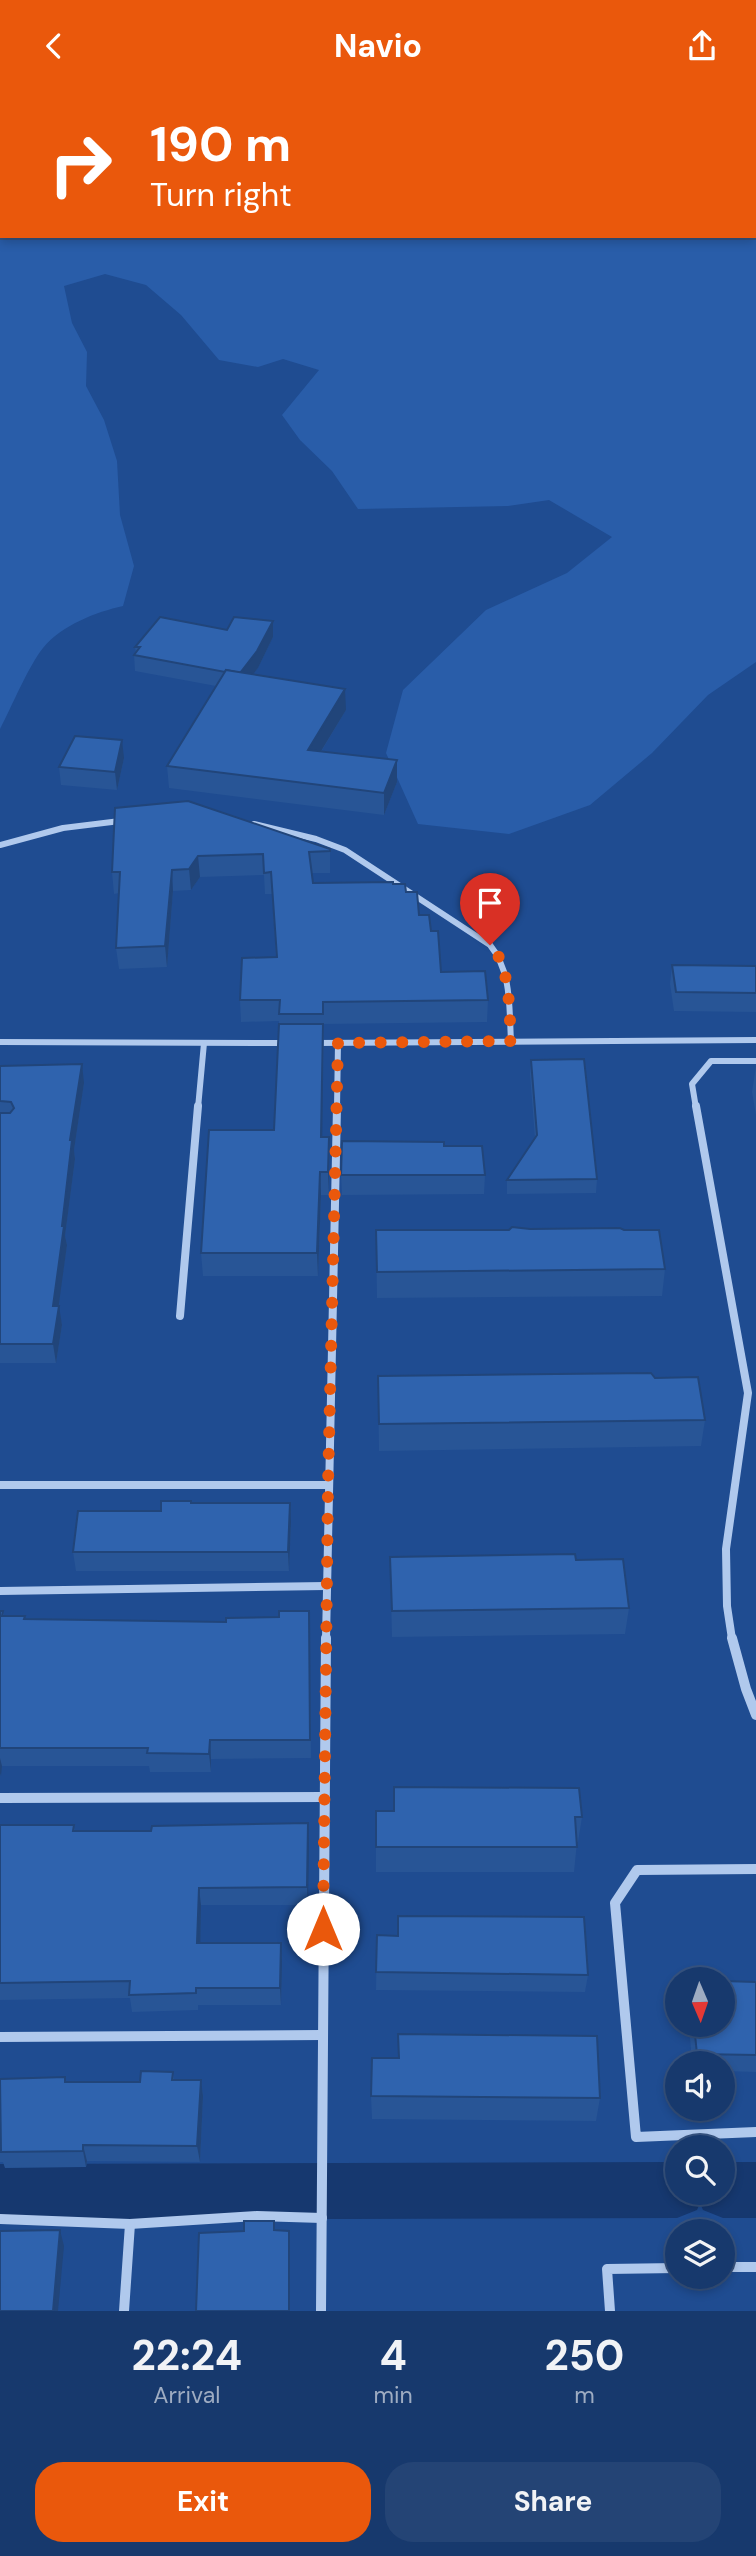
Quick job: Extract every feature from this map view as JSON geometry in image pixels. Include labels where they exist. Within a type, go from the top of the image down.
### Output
[{"type":"street","points":[[0,845],[63,828],[122,821]]},
{"type":"street","points":[[244,821],[316,839],[345,850],[490,945],[504,965],[511,1041]]},
{"type":"street","points":[[311,1043],[756,1040]]},
{"type":"street","points":[[0,1042],[298,1043]]},
{"type":"street","points":[[180,1316],[204,1042]]},
{"type":"street","points":[[321,2311],[326,1586],[338,1043]]},
{"type":"street","points":[[756,1061],[711,1061],[692,1084],[748,1393],[747,1422],[731,1496],[726,1558],[727,1603],[734,1647],[756,1715]]},
{"type":"street","points":[[0,1485],[328,1485]]},
{"type":"street","points":[[0,1591],[326,1586]]},
{"type":"street","points":[[0,1798],[324,1797]]},
{"type":"street","points":[[756,1868],[637,1870],[615,1903],[636,2137],[756,2132]]},
{"type":"street","points":[[0,2037],[321,2035]]},
{"type":"street","points":[[0,2219],[130,2224],[257,2216],[322,2218]]},
{"type":"street","points":[[124,2311],[130,2224]]},
{"type":"street","points":[[735,2267],[756,2267]]},
{"type":"street","points":[[610,2311],[607,2269],[665,2268]]},
{"type":"shaded area","points":[[0,238],[756,238],[756,662],[708,695],[652,753],[590,805],[509,834],[418,824],[386,753],[403,690],[486,610],[567,573],[612,537],[549,500],[508,506],[358,509],[332,471],[300,440],[282,415],[319,370],[283,359],[258,367],[219,360],[181,315],[146,285],[105,274],[64,286],[72,323],[87,352],[86,386],[104,420],[117,461],[120,515],[134,566],[123,606],[80,621],[60,633],[43,648],[0,729]]},
{"type":"building","points":[[160,617],[227,630],[234,617],[273,621],[257,651],[240,673],[134,655],[140,647],[135,647]]},
{"type":"building","points":[[226,670],[345,689],[308,750],[397,760],[384,793],[167,766]]},
{"type":"building","points":[[75,736],[122,740],[115,772],[59,767]]},
{"type":"building","points":[[188,801],[330,849],[309,852],[313,883],[405,884],[406,892],[417,892],[419,915],[429,915],[431,931],[438,931],[441,972],[485,971],[488,1000],[323,1002],[323,1014],[279,1014],[280,1000],[240,1000],[242,958],[277,957],[271,872],[264,873],[263,854],[198,856],[189,869],[172,870],[165,946],[116,948],[120,872],[112,872],[115,808]]},
{"type":"building","points":[[672,965],[756,966],[756,993],[676,992]]},
{"type":"building","points":[[279,1024],[323,1024],[321,1137],[329,1137],[328,1172],[320,1172],[317,1253],[201,1253],[209,1130],[274,1130]]},
{"type":"building","points":[[584,1059],[597,1179],[507,1180],[537,1135],[531,1060]]},
{"type":"building","points":[[82,1064],[70,1140],[64,1226],[53,1306],[59,1306],[53,1344],[0,1344],[0,1113],[10,1113],[14,1108],[11,1102],[0,1101],[0,1066]]},
{"type":"building","points":[[342,1141],[444,1142],[444,1146],[482,1146],[485,1175],[341,1175]]},
{"type":"building","points":[[512,1227],[659,1230],[665,1269],[377,1272],[376,1230],[509,1230]]},
{"type":"building","points":[[651,1373],[655,1378],[698,1377],[705,1420],[379,1424],[378,1376]]},
{"type":"building","points":[[161,1501],[290,1503],[288,1552],[73,1552],[78,1511],[161,1511]]},
{"type":"building","points":[[575,1554],[576,1560],[623,1559],[629,1608],[392,1611],[390,1557]]},
{"type":"building","points":[[0,1611],[3,1611],[2,1616],[25,1616],[24,1619],[226,1622],[226,1618],[279,1617],[279,1611],[309,1611],[310,1740],[210,1740],[209,1754],[147,1753],[148,1748],[0,1748]]},
{"type":"building","points":[[394,1787],[579,1788],[582,1817],[575,1817],[577,1847],[376,1847],[376,1811],[394,1811]]},
{"type":"building","points":[[308,1823],[307,1887],[199,1888],[197,1943],[281,1943],[280,1988],[196,1988],[196,1993],[129,1995],[130,1981],[0,1983],[0,1825],[74,1825],[73,1831],[151,1831],[152,1826]]},
{"type":"building","points":[[398,1916],[584,1917],[588,1975],[376,1972],[377,1935],[398,1936]]},
{"type":"building","points":[[735,1981],[756,1982],[756,2055],[735,2055],[735,2051],[697,2051],[695,2037],[735,2037]]},
{"type":"building","points":[[398,2034],[597,2036],[600,2098],[371,2096],[372,2058],[399,2058]]},
{"type":"building","points":[[141,2071],[173,2072],[172,2080],[201,2080],[197,2146],[83,2145],[83,2151],[1,2152],[0,2079],[65,2077],[65,2082],[140,2082]]},
{"type":"building","points":[[244,2221],[274,2221],[274,2230],[289,2231],[289,2311],[196,2311],[199,2233],[244,2231]]},
{"type":"building","points":[[60,2230],[53,2311],[0,2311],[0,2231]]},
{"type":"waterway","points":[[0,2192],[665,2190]]},
{"type":"waterway","points":[[735,2190],[756,2190]]},
{"type":"route","points":[[323,1929],[328,1485],[338,1043],[511,1041],[504,965],[490,945]]}]
